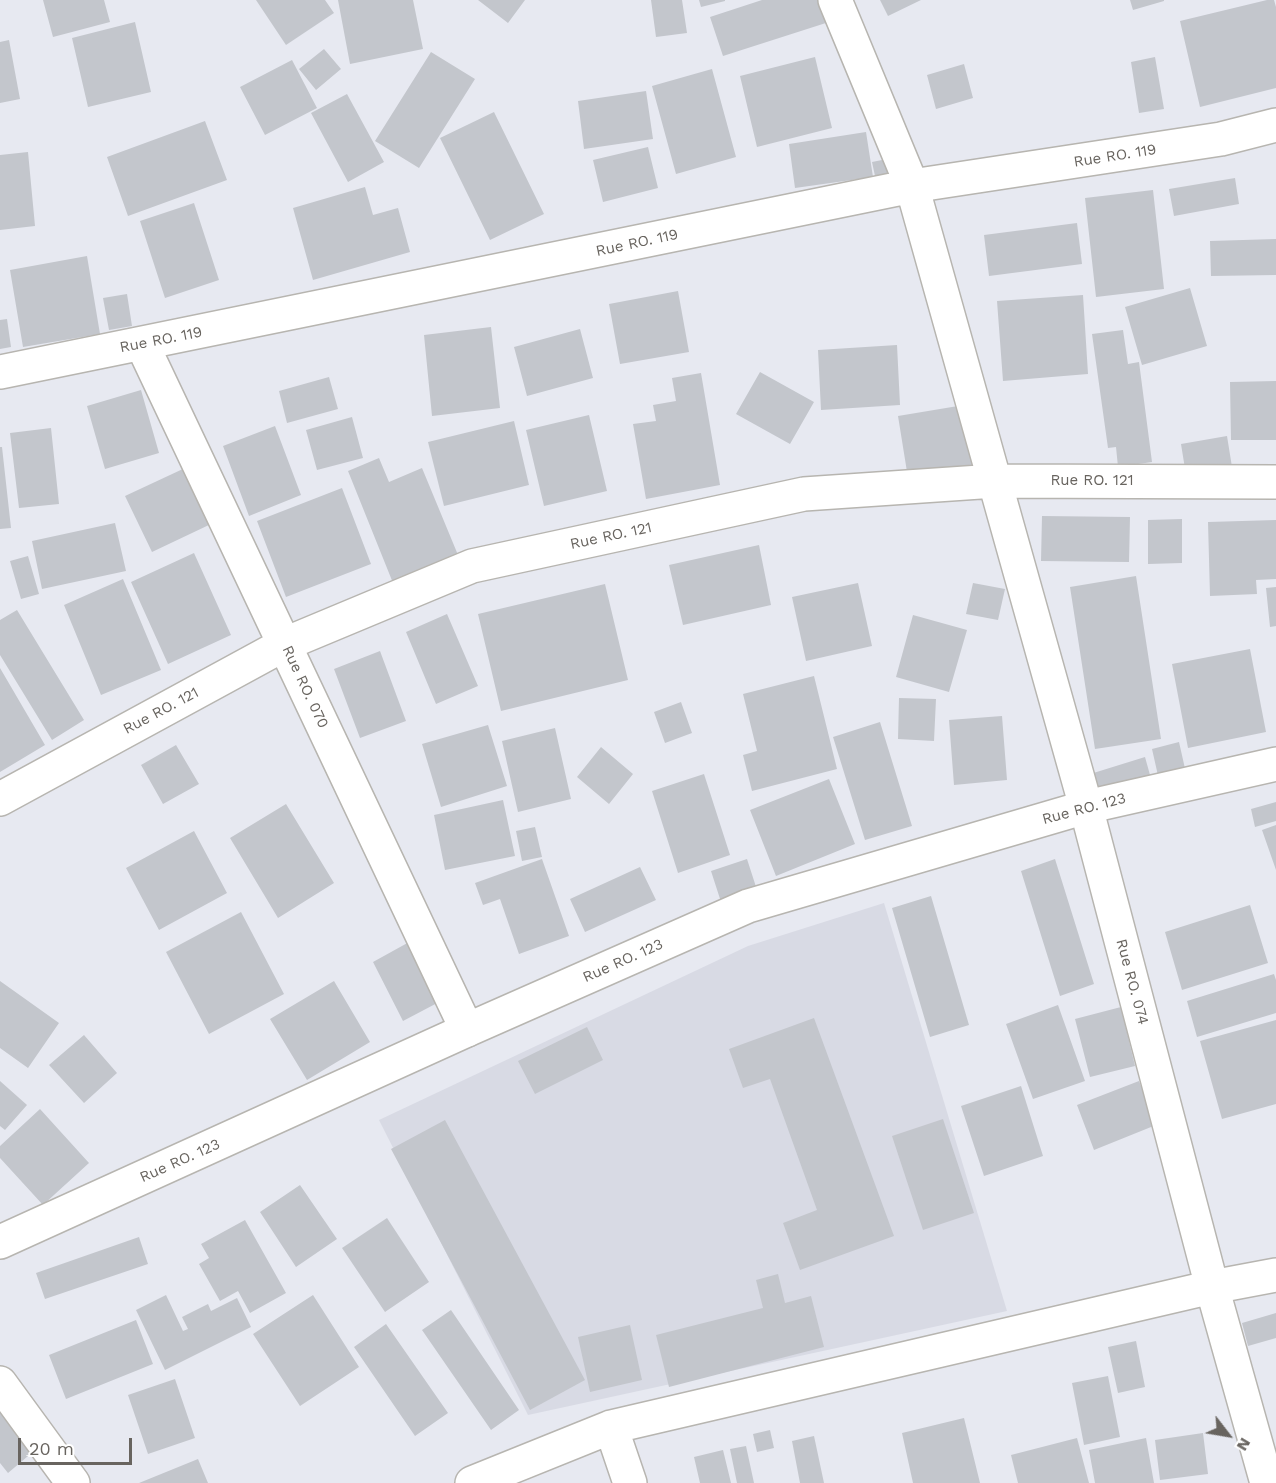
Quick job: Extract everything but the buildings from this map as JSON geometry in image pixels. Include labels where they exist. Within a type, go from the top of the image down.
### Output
[{"type":"street","name":"Rue RO. 074","points":[[836,0],[912,186],[1086,807],[1212,1287],[1267,1483]]},
{"type":"street","name":"Rue RO. 119","points":[[0,372],[912,186],[1221,140],[1276,125]]},
{"type":"street","name":"Rue RO. 070","points":[[142,344],[467,1030]]},
{"type":"street","name":"Rue RO. 121","points":[[0,799],[285,645],[472,566],[804,494],[995,481],[1276,482]]},
{"type":"street","name":"Rue RO. 123","points":[[0,1242],[467,1030],[748,906],[1086,807],[1276,764]]},
{"type":"street","points":[[472,1483],[610,1427],[1212,1287],[1276,1275]]},
{"type":"street","points":[[0,1383],[73,1483]]},
{"type":"street","points":[[610,1427],[630,1483]]},
{"type":"shaded area","points":[[884,903],[1007,1311],[528,1415],[379,1120],[748,946]]}]
